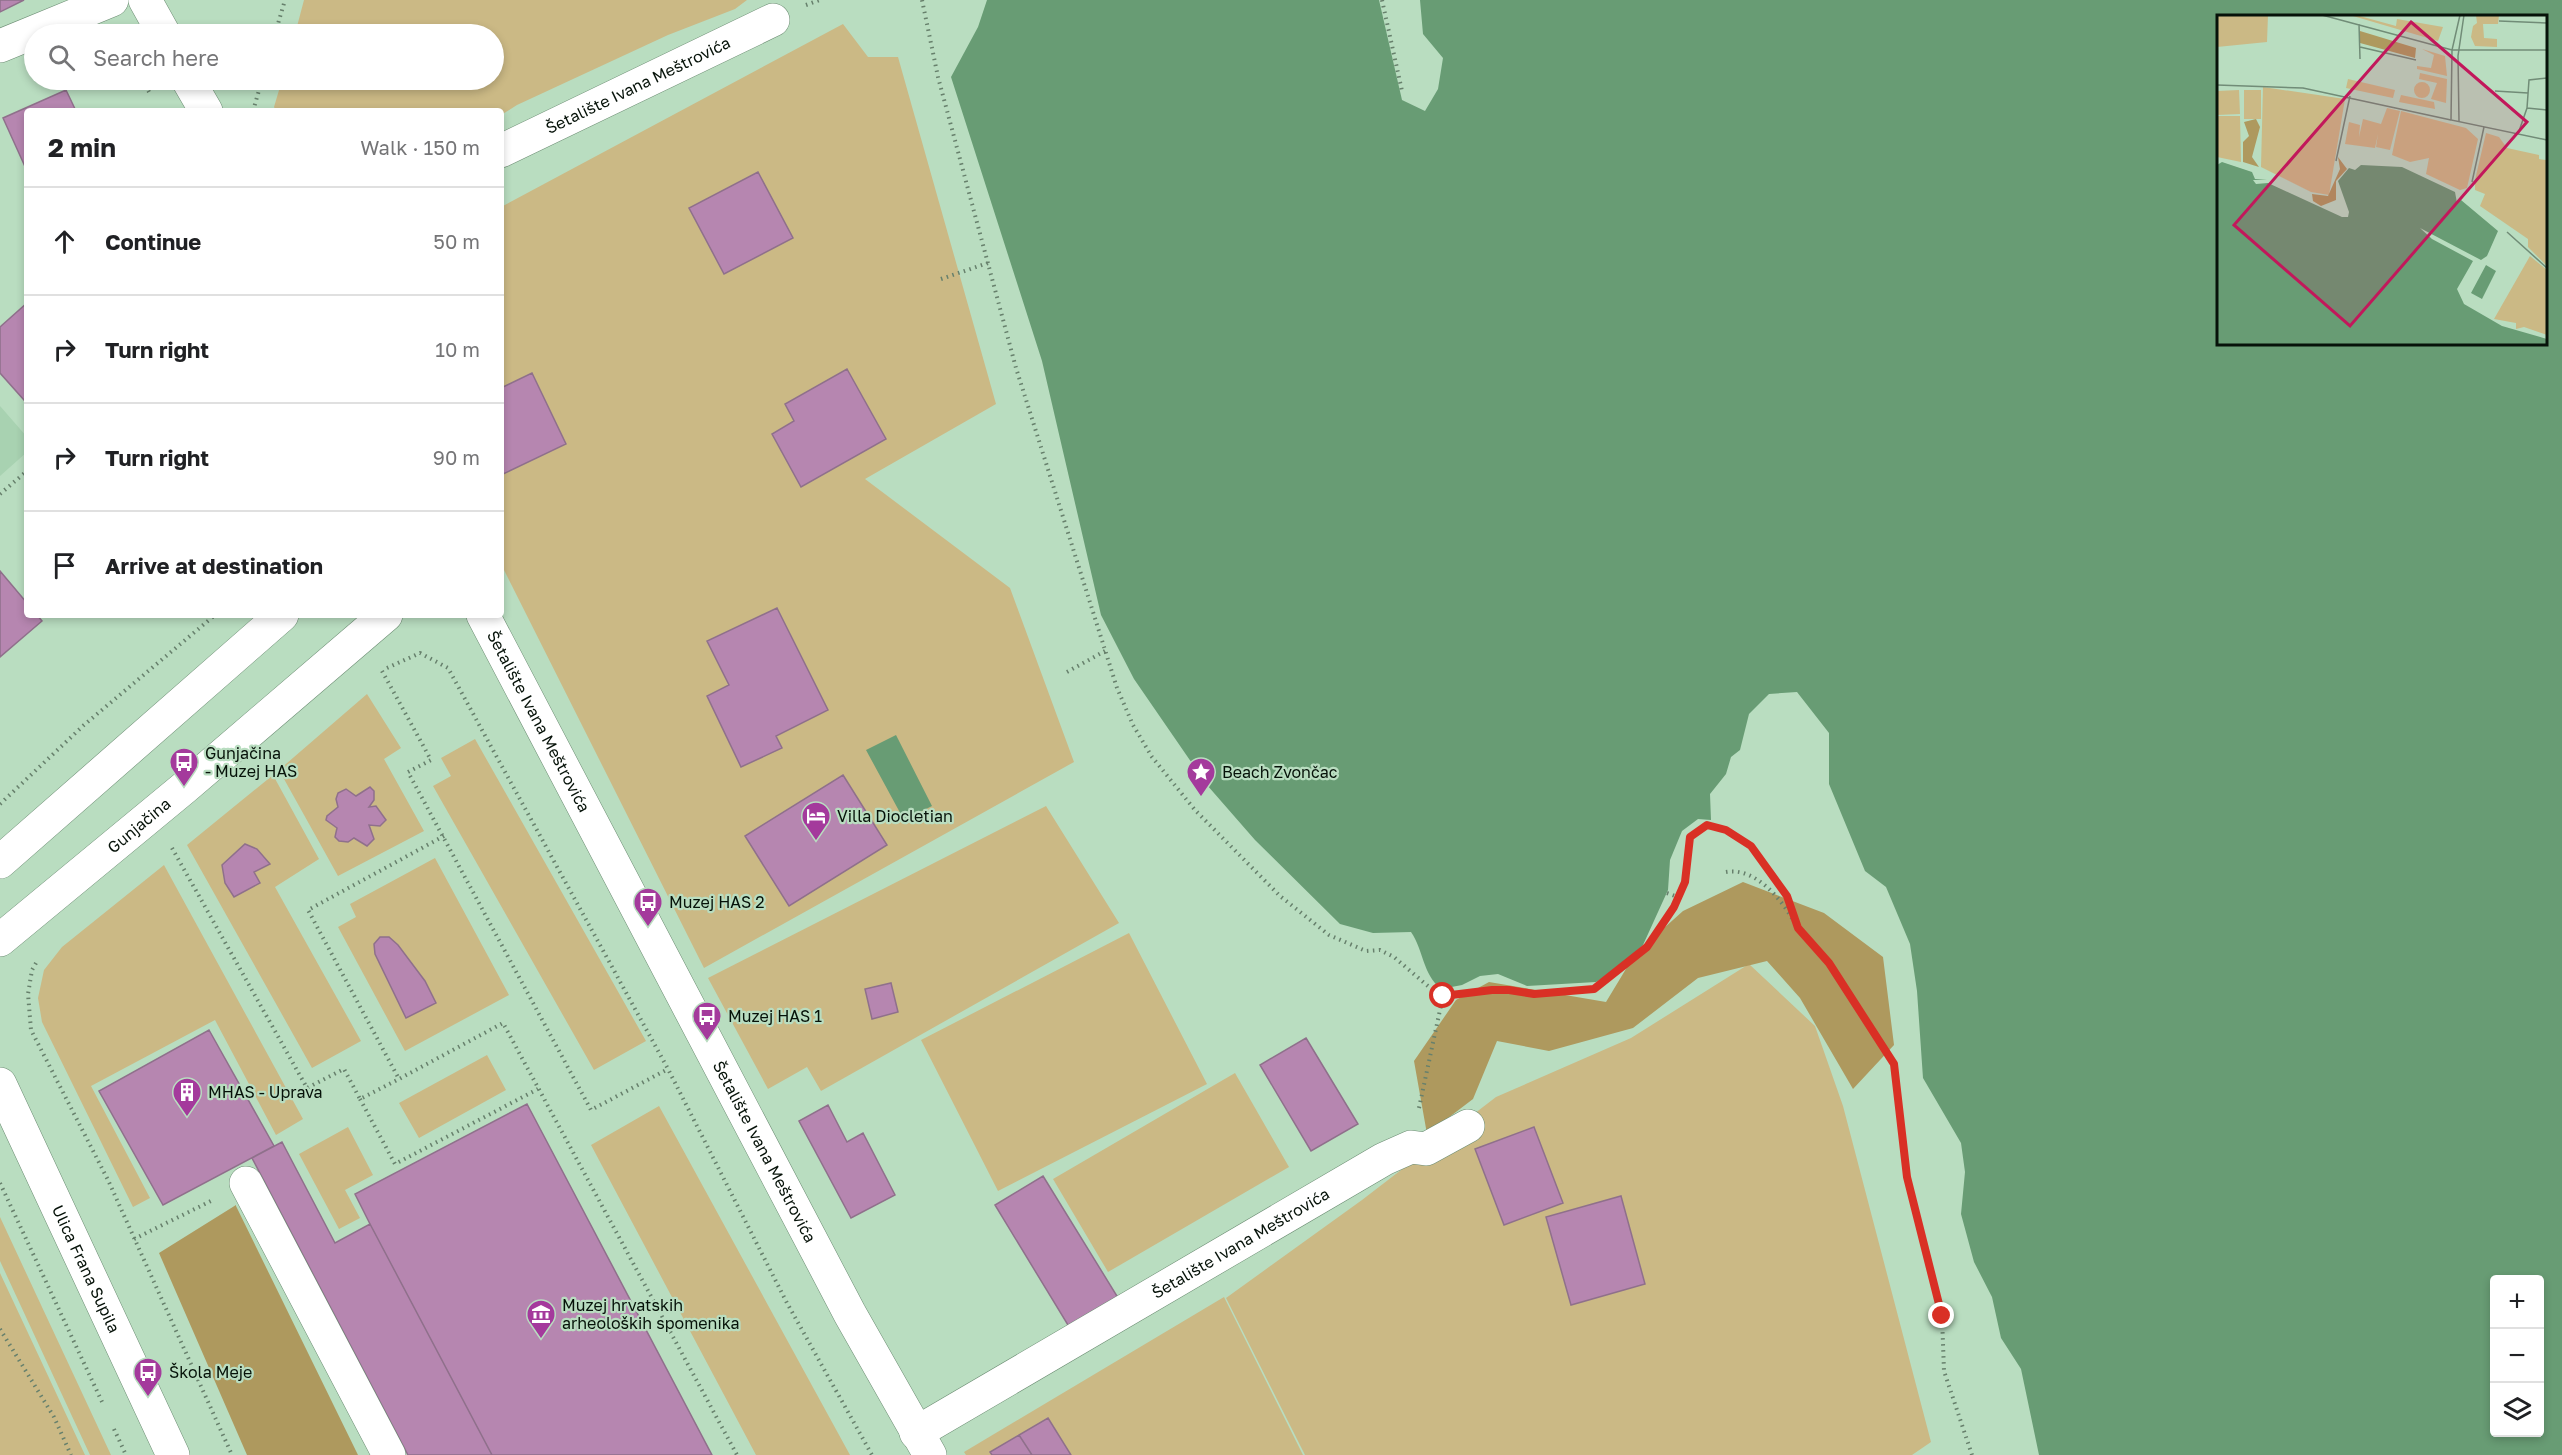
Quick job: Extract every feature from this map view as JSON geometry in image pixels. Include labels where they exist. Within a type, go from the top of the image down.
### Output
[{"type":"street","points":[[54,24],[112,0]]},
{"type":"street","points":[[145,0],[158,24]]},
{"type":"street","name":"Šetalište Ivana Meštrovića","points":[[504,150],[773,20]]},
{"type":"street","points":[[0,46],[24,36]]},
{"type":"street","points":[[194,90],[204,108]]},
{"type":"street","points":[[0,862],[279,618]]},
{"type":"street","name":"Gunjačina","points":[[0,940],[184,788],[382,618]]},
{"type":"street","name":"Šetalište Ivana Meštrovića","points":[[485,618],[850,1314],[923,1444],[1384,1159],[1411,1147],[1426,1149],[1468,1126]]},
{"type":"street","name":"Ulica Frana Supila","points":[[0,1084],[173,1455]]},
{"type":"street","points":[[246,1183],[389,1455]]},
{"type":"path","points":[[278,24],[285,0]]},
{"type":"path","points":[[921,0],[938,76],[1016,368],[1105,651],[1133,725],[1152,757],[1196,810],[1280,896],[1329,935],[1366,951],[1380,950],[1394,957],[1436,993],[1443,996],[1492,990],[1534,994],[1594,989],[1647,947],[1685,882],[1690,837],[1707,825],[1726,830],[1751,846],[1787,896],[1798,928]]},
{"type":"path","points":[[1382,0],[1402,91]]},
{"type":"path","points":[[254,108],[259,90]]},
{"type":"path","points":[[941,279],[988,263]]},
{"type":"path","points":[[0,494],[24,474]]},
{"type":"path","points":[[0,804],[84,725],[212,618]]},
{"type":"path","points":[[1066,672],[1105,651]]},
{"type":"path","points":[[373,678],[382,670],[420,653],[448,669],[668,1069],[787,1303],[872,1455]]},
{"type":"path","points":[[382,670],[431,760],[408,772],[591,1110],[668,1069]]},
{"type":"path","points":[[399,1079],[308,910],[444,836]]},
{"type":"path","points":[[178,838],[170,845],[307,1088],[344,1070],[395,1164],[538,1089]]},
{"type":"path","points":[[1726,872],[1739,870],[1759,880],[1785,907],[1798,928],[1829,963],[1894,1064],[1907,1177],[1942,1316],[1944,1371],[1972,1455]]},
{"type":"path","points":[[1667,893],[1678,897]]},
{"type":"path","points":[[37,961],[32,970],[28,994],[31,1030],[52,1067],[134,1239],[232,1455]]},
{"type":"path","points":[[1411,1147],[1443,996]]},
{"type":"path","points":[[360,1099],[503,1023],[737,1455]]},
{"type":"path","points":[[0,1183],[103,1404]]},
{"type":"path","points":[[134,1239],[246,1183]]},
{"type":"path","points":[[0,1329],[54,1417],[71,1455]]},
{"type":"path","points":[[114,1429],[126,1455]]},
{"type":"shaded area","points":[[304,0],[747,0],[735,9],[668,35],[504,113],[504,108],[274,108],[279,90],[504,90],[504,24],[298,24]]},
{"type":"shaded area","points":[[987,0],[1379,0],[1402,100],[1425,111],[1438,89],[1443,58],[1423,34],[1420,0],[2562,0],[2562,1455],[2039,1455],[2021,1369],[2001,1338],[1992,1297],[1974,1262],[1961,1214],[1965,1172],[1961,1143],[1923,1078],[1917,991],[1910,944],[1886,887],[1865,871],[1829,784],[1829,733],[1797,692],[1769,694],[1749,714],[1740,750],[1731,757],[1726,774],[1710,794],[1711,820],[1698,819],[1682,831],[1670,860],[1668,890],[1643,945],[1617,969],[1596,982],[1527,986],[1498,974],[1480,976],[1462,985],[1441,989],[1430,976],[1411,932],[1373,933],[1340,924],[1255,840],[1207,785],[1134,679],[1101,615],[1042,361],[951,77],[978,27]]},
{"type":"shaded area","points":[[843,24],[868,57],[898,57],[996,404],[865,479],[1010,588],[1074,762],[704,968],[504,570],[504,205]]},
{"type":"shaded area","points":[[0,406],[24,434],[24,455],[0,476]]},
{"type":"shaded area","points":[[367,694],[401,748],[384,759],[424,831],[338,876],[279,770]]},
{"type":"shaded area","points":[[896,735],[932,806],[904,820],[866,750]]},
{"type":"shaded area","points":[[475,739],[646,1041],[594,1070],[433,786],[451,776],[441,758]]},
{"type":"shaded area","points":[[273,775],[319,859],[275,887],[361,1041],[312,1068],[187,845]]},
{"type":"shaded area","points":[[1046,806],[1119,923],[821,1091],[807,1067],[768,1089],[708,978]]},
{"type":"shaded area","points":[[435,858],[509,995],[405,1051],[338,927],[356,917],[350,904]]},
{"type":"shaded area","points":[[164,865],[303,1119],[276,1135],[215,1020],[91,1086],[150,1198],[133,1207],[42,1022],[38,998],[44,970],[62,947]]},
{"type":"shaded area","points":[[1743,882],[1824,913],[1883,957],[1894,1045],[1853,1089],[1800,998],[1767,961],[1698,978],[1633,1028],[1549,1051],[1497,1041],[1473,1099],[1427,1134],[1414,1061],[1456,1000],[1489,982],[1606,1002],[1635,954],[1683,911]]},
{"type":"shaded area","points":[[1129,933],[1207,1084],[998,1191],[921,1040]]},
{"type":"shaded area","points":[[1749,964],[1815,1026],[1843,1106],[1931,1442],[1912,1455],[1305,1455],[1226,1298],[1362,1200],[1496,1097],[1631,1038]]},
{"type":"shaded area","points":[[487,1055],[506,1090],[419,1138],[399,1103]]},
{"type":"shaded area","points":[[1235,1073],[1289,1167],[1108,1272],[1053,1179]]},
{"type":"shaded area","points":[[659,1106],[850,1455],[756,1455],[591,1145]]},
{"type":"shaded area","points":[[348,1127],[373,1175],[345,1190],[360,1218],[339,1229],[299,1154]]},
{"type":"shaded area","points":[[236,1205],[358,1455],[247,1455],[159,1253]]},
{"type":"shaded area","points":[[0,1217],[111,1455],[90,1455],[0,1261]]},
{"type":"shaded area","points":[[0,1273],[85,1455],[0,1455]]},
{"type":"shaded area","points":[[1224,1297],[1303,1455],[966,1455],[964,1452]]},
{"type":"building","points":[[0,0],[24,0],[0,12]]},
{"type":"building","points":[[66,90],[75,108],[26,108]]},
{"type":"building","points":[[24,109],[24,164],[3,118]]},
{"type":"building","points":[[758,172],[793,238],[724,274],[689,208]]},
{"type":"building","points":[[24,306],[24,400],[0,373],[0,327]]},
{"type":"building","points":[[847,369],[886,439],[801,487],[772,434],[794,421],[785,404]]},
{"type":"building","points":[[532,373],[566,444],[504,474],[504,387]]},
{"type":"building","points":[[0,571],[24,599],[24,618],[40,618],[42,621],[0,657]]},
{"type":"building","points":[[777,608],[828,710],[776,736],[782,748],[741,767],[707,696],[729,685],[707,641]]},
{"type":"building","name":"Villa Diocletian","points":[[843,775],[887,845],[789,906],[745,836]]},
{"type":"building","points":[[370,787],[374,791],[374,800],[369,807],[376,806],[386,820],[380,826],[369,825],[374,839],[367,846],[354,838],[348,842],[339,841],[335,837],[337,828],[326,820],[327,816],[338,807],[336,799],[338,793],[346,789],[356,796]]},
{"type":"building","points":[[245,844],[257,849],[270,864],[254,872],[260,883],[234,897],[225,883],[222,865]]},
{"type":"building","points":[[380,937],[389,937],[398,945],[425,981],[436,1003],[406,1018],[375,954],[374,944]]},
{"type":"building","points":[[891,983],[898,1012],[872,1019],[865,989]]},
{"type":"building","name":"MHAS - Uprava","points":[[209,1030],[274,1146],[163,1205],[99,1091]]},
{"type":"building","points":[[1306,1038],[1358,1124],[1311,1151],[1260,1065]]},
{"type":"building","name":"Muzej hrvatskih arheoloških spomenika","points":[[527,1104],[712,1455],[492,1455],[370,1224],[355,1194]]},
{"type":"building","points":[[828,1105],[847,1142],[863,1133],[895,1195],[851,1218],[799,1121]]},
{"type":"building","points":[[1534,1127],[1563,1203],[1504,1225],[1475,1149]]},
{"type":"building","points":[[282,1142],[335,1243],[370,1224],[492,1455],[408,1455],[252,1158]]},
{"type":"building","points":[[1043,1176],[1120,1301],[1071,1330],[995,1205]]},
{"type":"building","points":[[1621,1196],[1645,1284],[1571,1305],[1546,1217]]},
{"type":"building","points":[[1048,1418],[1071,1455],[1032,1455],[1019,1435]]},
{"type":"building","points":[[1019,1435],[1032,1455],[992,1455],[990,1452]]},
{"type":"place","name":"Gunjačina - Muzej HAS","points":[[184,788]]},
{"type":"place","name":"Beach Zvončac","points":[[1201,798]]},
{"type":"place","name":"Villa Diocletian","points":[[816,842]]},
{"type":"place","name":"Muzej HAS 2","points":[[648,928]]},
{"type":"place","name":"Muzej HAS 1","points":[[707,1042]]},
{"type":"place","name":"MHAS - Uprava","points":[[187,1118]]},
{"type":"place","name":"Muzej hrvatskih arheoloških spomenika","points":[[541,1340]]},
{"type":"place","name":"Škola Meje","points":[[148,1398]]},
{"type":"route","points":[[1443,996],[1492,990],[1534,994],[1594,989],[1615,975],[1647,947],[1674,907],[1685,882],[1690,837],[1707,825],[1726,830],[1751,846],[1787,896],[1798,928],[1829,963],[1894,1064],[1907,1177],[1942,1316]]}]
